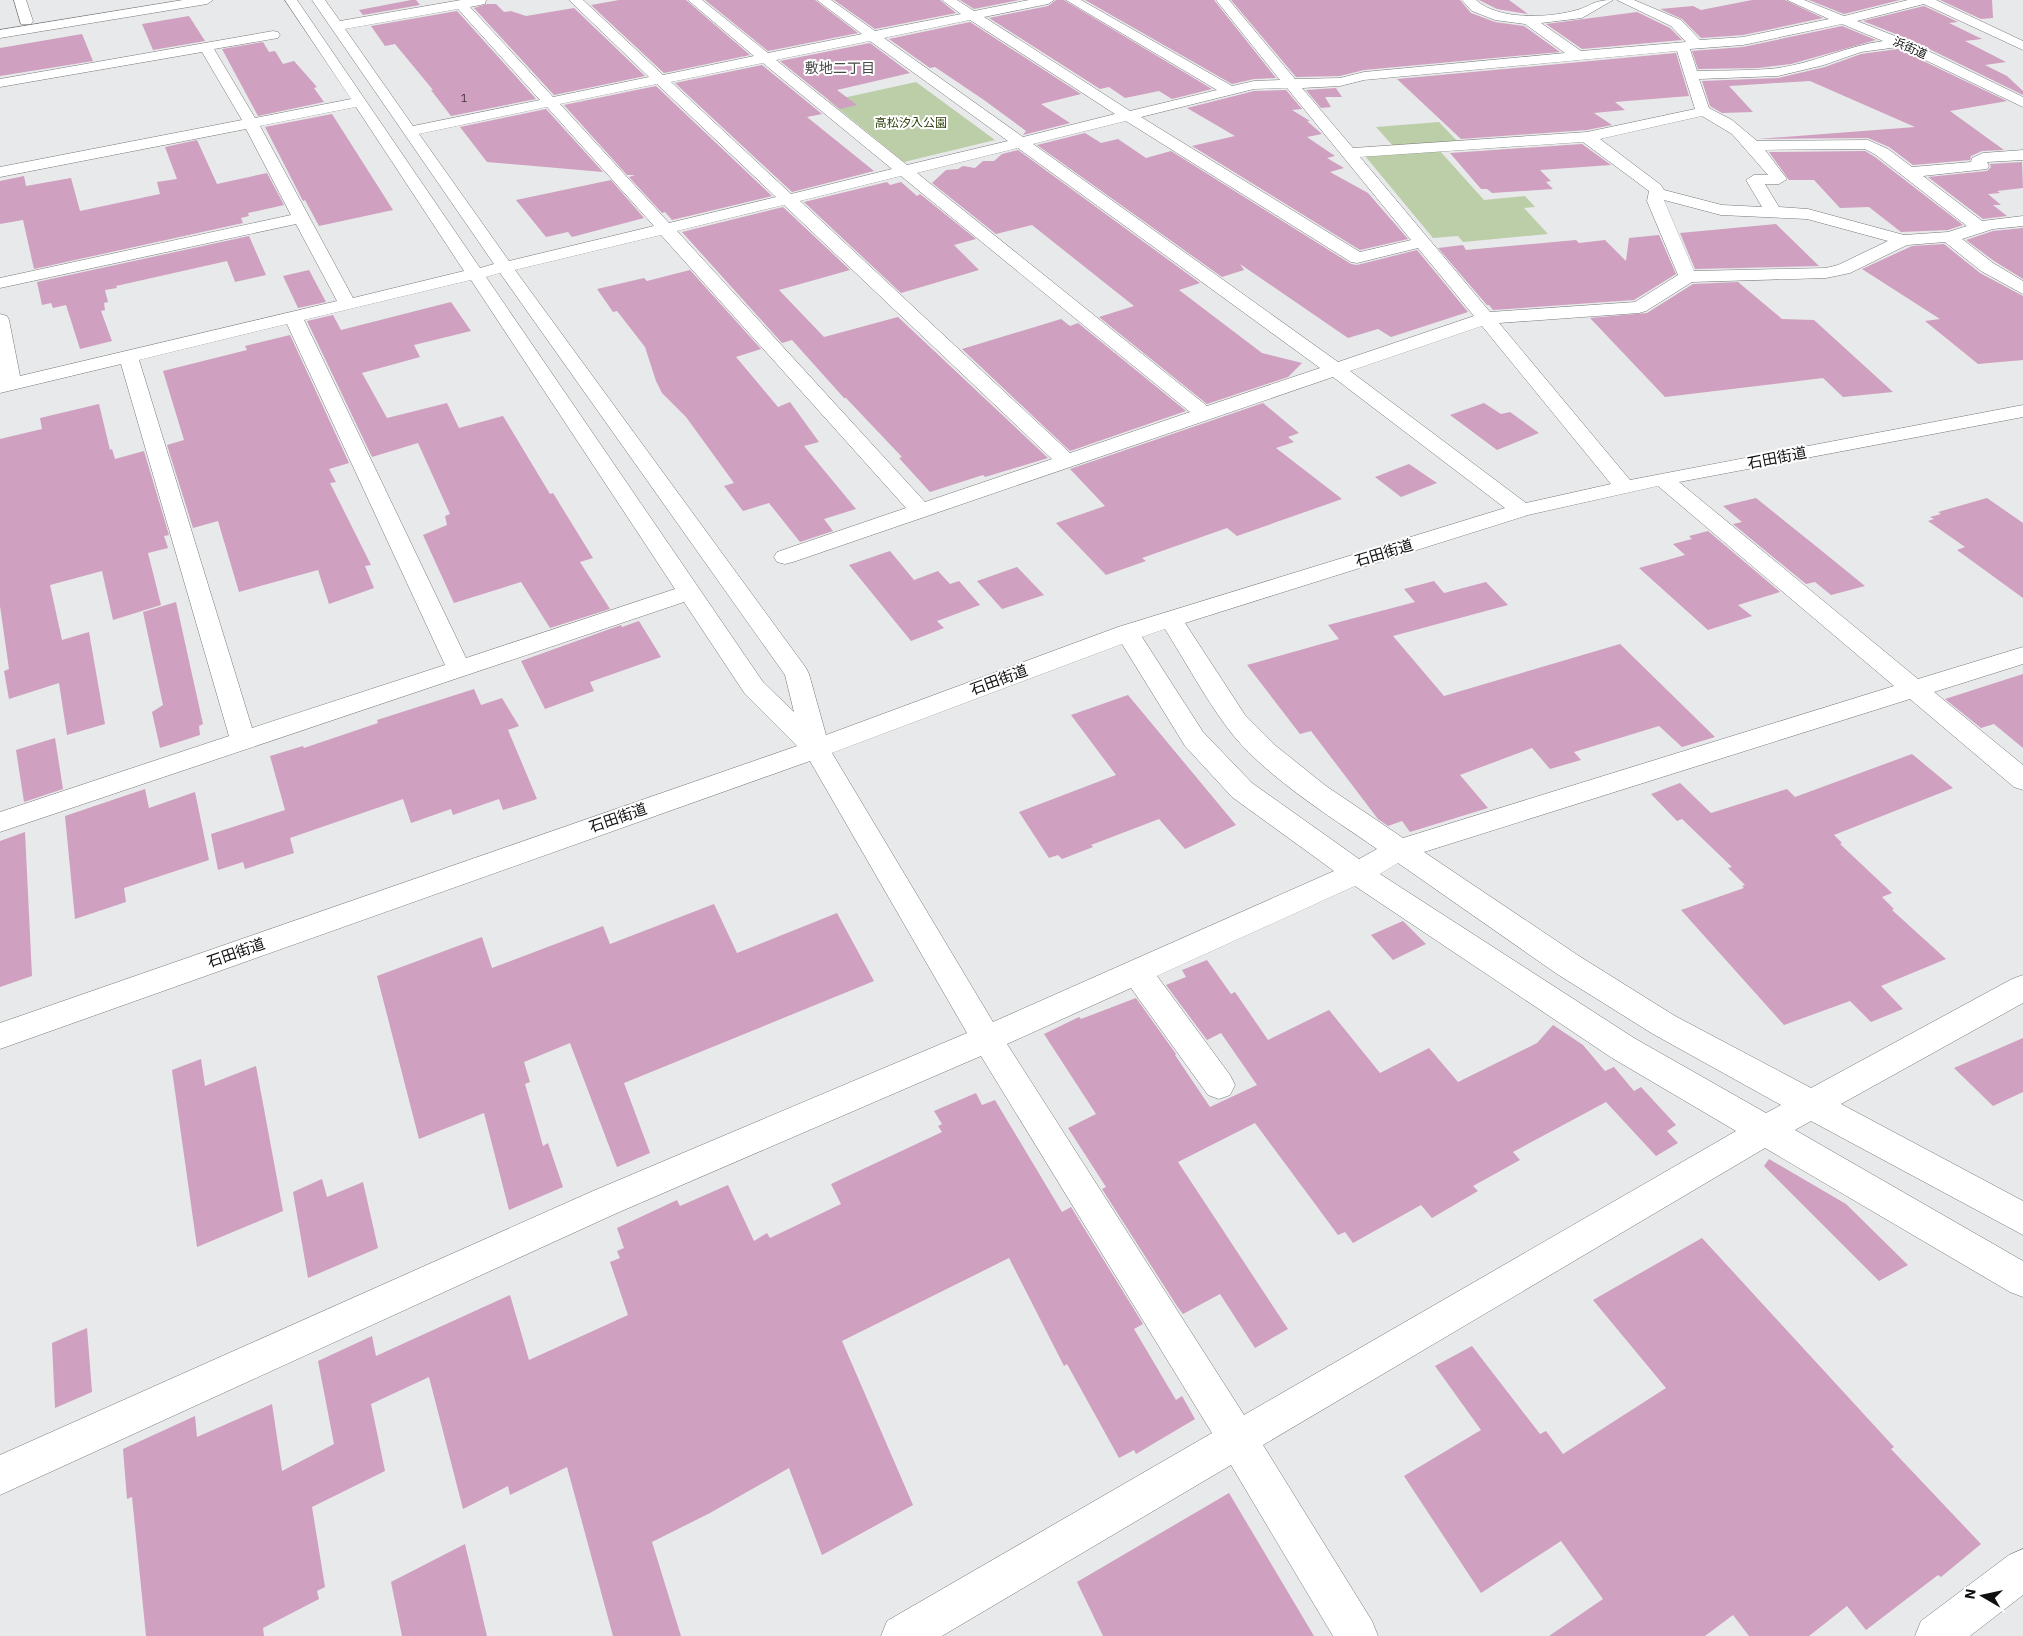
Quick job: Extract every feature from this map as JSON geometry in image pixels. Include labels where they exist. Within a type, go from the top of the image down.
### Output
[{"type":"street","points":[[20,0],[26,21]]},
{"type":"street","points":[[0,34],[207,0]]},
{"type":"street","points":[[291,0],[754,688],[816,748],[987,1039],[1238,1440],[1357,1636]]},
{"type":"street","points":[[318,0],[503,266],[798,674],[816,748]]},
{"type":"street","points":[[336,26],[483,0]]},
{"type":"street","points":[[575,0],[1067,461]]},
{"type":"street","points":[[694,0],[763,58],[905,170],[1204,414]]},
{"type":"street","points":[[823,0],[1337,371],[1522,510]]},
{"type":"street","points":[[948,0],[1128,116],[1357,258],[1424,242]]},
{"type":"street","points":[[409,130],[1048,0]]},
{"type":"street","points":[[1072,0],[1230,91]]},
{"type":"street","points":[[1222,0],[1625,487]]},
{"type":"street","points":[[1468,0],[1477,8],[1500,17],[1529,20],[1577,15],[1607,0]]},
{"type":"street","points":[[1623,0],[1676,23],[1687,32],[1693,88],[1704,111]]},
{"type":"street","name":"浜街道","points":[[1793,0],[1900,43],[2023,103]]},
{"type":"street","points":[[0,320],[6,385],[789,199],[1230,91],[1270,83],[1340,82],[1364,76],[1467,68],[1742,41],[1844,20],[1925,0],[2023,46]]},
{"type":"street","points":[[461,4],[663,229],[921,511]]},
{"type":"street","points":[[1529,20],[1578,56]]},
{"type":"street","points":[[0,83],[273,35]]},
{"type":"street","points":[[1693,75],[1778,72],[1819,62],[1858,48],[1900,43]]},
{"type":"street","points":[[206,47],[251,123],[347,304]]},
{"type":"street","points":[[0,172],[360,102]]},
{"type":"street","points":[[1349,153],[1548,138],[1587,137],[1704,111],[1722,118],[1755,146],[1779,179],[1754,180],[1774,212]]},
{"type":"street","points":[[1587,137],[1655,188],[1658,193],[1721,210],[1808,214],[1850,227],[1904,240],[1949,237],[1979,227],[2023,221]]},
{"type":"street","points":[[2023,139],[2012,144],[2023,154]]},
{"type":"street","points":[[1755,146],[1868,145],[1882,152],[1910,172],[1979,227]]},
{"type":"street","points":[[1910,172],[1981,166],[1978,161],[1982,158],[2023,154]]},
{"type":"street","points":[[1658,193],[1655,201],[1688,278]]},
{"type":"street","points":[[0,283],[300,218]]},
{"type":"street","points":[[1949,237],[1987,267],[2023,289]]},
{"type":"street","points":[[786,557],[1204,414],[1337,371],[1487,318],[1638,307],[1688,278],[1826,273],[1844,269],[1904,240]]},
{"type":"street","points":[[293,317],[459,669]]},
{"type":"street","points":[[128,356],[243,741]]},
{"type":"street","points":[[2014,413],[2023,427]]},
{"type":"street","name":"石田街道","points":[[0,1036],[816,748],[1127,632],[1522,510],[1662,479],[2014,413]]},
{"type":"street","points":[[1662,479],[2023,780]]},
{"type":"street","points":[[0,820],[691,592]]},
{"type":"street","points":[[1170,619],[1236,721],[1267,753],[1316,794],[1568,966],[1664,1025],[2023,1219]]},
{"type":"street","points":[[1127,632],[1194,739],[1242,790],[1357,873],[1623,1048],[2023,1280]]},
{"type":"street","points":[[0,1475],[605,1202],[987,1039],[1137,972],[1357,873],[1398,850],[2023,655]]},
{"type":"street","points":[[1137,972],[1219,1085]]},
{"type":"street","points":[[902,1636],[1811,1104],[2023,988]]},
{"type":"street","points":[[1936,1636],[2023,1569]]},
{"type":"green space","name":"高松汐入公園","points":[[916,82],[995,140],[904,162],[829,101]]},
{"type":"green space","points":[[1439,122],[1457,141],[1393,146],[1376,127]]},
{"type":"green space","points":[[1439,150],[1484,200],[1525,196],[1535,207],[1524,208],[1548,234],[1463,242],[1458,236],[1433,238],[1365,156]]},
{"type":"building","points":[[416,0],[420,5],[363,15],[359,10]]},
{"type":"building","points":[[619,0],[686,0],[750,55],[664,73],[591,5]]},
{"type":"building","points":[[705,0],[815,0],[858,33],[768,51]]},
{"type":"building","points":[[834,0],[940,0],[956,13],[875,29]]},
{"type":"building","points":[[960,0],[1019,0],[974,9]]},
{"type":"building","points":[[1056,0],[1064,0],[1212,89],[1172,99],[1159,91],[1125,98],[1109,87],[1100,89],[989,18],[1048,6]]},
{"type":"building","points":[[1085,0],[1214,0],[1276,78],[1254,79],[1232,84]]},
{"type":"building","points":[[1231,0],[1460,0],[1471,13],[1495,22],[1524,26],[1560,52],[1364,70],[1340,76],[1296,77]]},
{"type":"building","points":[[1479,0],[1509,0],[1528,14],[1497,9]]},
{"type":"building","points":[[1752,0],[1785,0],[1823,18],[1743,35],[1701,38],[1682,19],[1660,9],[1693,6],[1701,10]]},
{"type":"building","points":[[1809,0],[1900,0],[1844,14]]},
{"type":"building","points":[[1940,0],[1992,0],[1993,18],[1981,19]]},
{"type":"building","points":[[487,4],[496,4],[504,12],[511,11],[526,16],[574,8],[645,76],[554,95],[474,8]]},
{"type":"building","points":[[1924,6],[1958,22],[1949,23],[1982,39],[1965,41],[2006,62],[1985,65],[2007,76],[2023,91],[2023,95],[1911,40],[1863,21]]},
{"type":"building","points":[[457,11],[536,99],[451,116],[431,90],[433,90],[395,44],[385,46],[371,26]]},
{"type":"building","points":[[1637,12],[1670,28],[1682,40],[1582,49],[1546,24]]},
{"type":"building","points":[[189,16],[205,41],[153,50],[142,24]]},
{"type":"building","points":[[970,22],[1081,94],[1041,104],[1070,123],[1023,135],[1026,131],[984,100],[935,67],[930,68],[889,39]]},
{"type":"building","points":[[1842,26],[1876,40],[1791,64],[1758,68],[1698,69],[1692,51],[1743,47]]},
{"type":"building","points":[[82,34],[93,61],[0,76],[0,48]]},
{"type":"building","points":[[263,42],[269,52],[275,51],[283,64],[294,61],[317,87],[314,88],[324,102],[258,116],[222,49]]},
{"type":"building","points":[[870,43],[910,73],[837,90],[857,105],[840,109],[780,61]]},
{"type":"building","points":[[1898,49],[2007,101],[1950,111],[2004,150],[1982,151],[1971,156],[1970,160],[1913,165],[1889,147],[1868,138],[1758,139],[1915,127],[1810,81],[1729,86],[1753,112],[1722,113],[1710,106],[1702,81],[1778,78],[1825,67],[1861,54]]},
{"type":"building","points":[[1676,53],[1689,96],[1615,102],[1625,110],[1594,113],[1612,125],[1587,130],[1461,139],[1397,79]]},
{"type":"building","points":[[762,65],[822,114],[807,117],[874,171],[792,192],[675,83]]},
{"type":"building","points":[[656,86],[772,196],[672,220],[665,212],[662,213],[629,177],[635,175],[627,175],[564,105]]},
{"type":"building","points":[[1336,88],[1342,97],[1325,97],[1331,107],[1321,108],[1306,90]]},
{"type":"building","points":[[1286,90],[1302,109],[1292,110],[1310,121],[1307,121],[1322,134],[1307,137],[1335,156],[1327,158],[1344,168],[1330,172],[1368,193],[1408,239],[1360,250],[1192,146],[1235,136],[1187,108],[1254,91]]},
{"type":"building","points":[[546,109],[603,172],[487,162],[460,127]]},
{"type":"building","points":[[332,114],[393,210],[319,226],[305,200],[303,201],[265,127]]},
{"type":"building","points":[[1085,133],[1101,143],[1118,139],[1146,158],[1171,151],[1351,264],[1357,265],[1417,250],[1468,312],[1391,337],[1378,329],[1348,338],[1240,264],[1244,270],[1222,277],[1037,145]]},
{"type":"building","points":[[197,140],[217,184],[267,173],[284,205],[248,213],[249,216],[241,218],[243,223],[34,269],[23,220],[0,224],[0,181],[24,176],[26,186],[71,178],[80,211],[160,194],[157,182],[177,179],[165,147]]},
{"type":"building","points":[[1582,144],[1611,165],[1540,170],[1551,181],[1546,182],[1553,189],[1492,193],[1487,189],[1481,189],[1450,153]]},
{"type":"building","points":[[1018,150],[1200,283],[1179,290],[1262,353],[1302,363],[1288,377],[1207,404],[1099,317],[1134,306],[1032,225],[996,234],[932,183],[946,170],[958,169],[963,166],[975,168],[983,161],[994,161],[1002,154]]},
{"type":"building","points":[[1865,151],[1963,225],[1948,230],[1901,232],[1869,207],[1840,208],[1814,180],[1789,180],[1769,152]]},
{"type":"building","points":[[2022,162],[2023,188],[1988,194],[2001,205],[1993,205],[2007,216],[1983,219],[1928,177],[1987,171],[1991,167],[1990,164]]},
{"type":"building","points":[[611,180],[644,218],[572,237],[568,232],[546,237],[516,200]]},
{"type":"building","points":[[887,182],[890,185],[901,182],[917,196],[920,194],[976,239],[954,245],[979,270],[901,293],[804,202]]},
{"type":"building","points":[[783,207],[850,270],[779,290],[824,337],[898,317],[1048,458],[985,477],[983,475],[930,492],[899,458],[902,457],[844,398],[792,340],[782,343],[682,232]]},
{"type":"building","points":[[1776,224],[1819,266],[1695,269],[1680,233]]},
{"type":"building","points":[[2023,228],[2023,279],[1994,261],[1966,240],[1993,231]]},
{"type":"building","points":[[1659,235],[1676,274],[1634,300],[1493,310],[1438,248],[1463,245],[1466,250],[1576,240],[1579,243],[1605,240],[1626,261],[1629,238]]},
{"type":"building","points":[[249,236],[266,275],[235,282],[227,261],[105,290],[108,302],[104,303],[105,310],[101,311],[112,341],[80,349],[66,305],[53,308],[51,303],[42,305],[37,282]]},
{"type":"building","points":[[1944,244],[1980,273],[2023,296],[2023,360],[1978,364],[1925,321],[1940,319],[1862,269],[1912,246]]},
{"type":"building","points":[[309,270],[326,302],[298,308],[283,276]]},
{"type":"building","points":[[690,270],[761,349],[736,357],[778,407],[790,402],[819,442],[804,446],[856,509],[824,519],[833,531],[800,542],[769,503],[743,511],[724,486],[734,483],[686,417],[662,393],[645,347],[617,311],[613,312],[597,289],[644,278],[647,281]]},
{"type":"building","points":[[1738,282],[1782,319],[1814,320],[1893,392],[1843,397],[1823,378],[1665,397],[1590,318],[1647,313],[1693,284]]},
{"type":"building","points":[[451,302],[471,331],[414,345],[420,357],[362,373],[387,418],[447,403],[459,428],[503,416],[550,494],[553,493],[593,558],[580,562],[610,609],[550,628],[521,582],[454,603],[423,535],[447,525],[445,516],[450,514],[418,443],[372,457],[307,321],[333,315],[341,330]]},
{"type":"building","points":[[1061,319],[1070,326],[1078,323],[1186,411],[1070,451],[962,349]]},
{"type":"building","points":[[290,335],[349,463],[329,469],[336,482],[330,483],[371,565],[365,566],[374,588],[329,604],[318,570],[239,592],[218,521],[193,528],[167,445],[184,440],[163,371],[247,350],[245,346]]},
{"type":"building","points":[[1263,403],[1299,433],[1288,437],[1294,442],[1276,448],[1342,499],[1237,536],[1227,528],[1142,558],[1146,561],[1106,575],[1056,523],[1105,506],[1070,469]]},
{"type":"building","points":[[1484,403],[1501,414],[1510,412],[1539,433],[1497,450],[1450,415]]},
{"type":"building","points":[[99,404],[110,450],[112,449],[115,459],[144,451],[169,535],[164,536],[168,548],[148,553],[161,605],[113,620],[102,571],[50,585],[62,640],[89,632],[105,724],[67,735],[59,683],[9,699],[4,671],[9,669],[0,606],[0,439],[42,429],[40,418]]},
{"type":"building","points":[[1409,464],[1437,483],[1401,497],[1375,477]]},
{"type":"building","points":[[1756,498],[1865,586],[1831,595],[1815,582],[1806,584],[1733,524],[1742,522],[1723,506]]},
{"type":"building","points":[[1987,498],[2023,523],[2023,598],[1957,550],[1965,547],[1928,521],[1934,519],[1930,517],[1941,514],[1938,512]]},
{"type":"building","points":[[1708,531],[1780,592],[1738,605],[1752,616],[1708,630],[1639,568],[1685,555],[1673,544],[1692,539],[1689,536]]},
{"type":"building","points":[[890,551],[914,580],[938,571],[950,584],[959,581],[980,605],[937,621],[944,628],[911,641],[849,565]]},
{"type":"building","points":[[1017,567],[1044,595],[1002,609],[977,581]]},
{"type":"building","points":[[1434,581],[1444,593],[1486,582],[1508,605],[1393,636],[1444,696],[1620,644],[1715,737],[1682,747],[1659,726],[1574,752],[1581,760],[1550,769],[1532,748],[1460,775],[1488,808],[1410,832],[1402,821],[1388,826],[1378,819],[1311,731],[1300,734],[1247,665],[1339,639],[1328,625],[1415,602],[1404,589]]},
{"type":"building","points":[[176,602],[203,724],[199,726],[200,735],[160,748],[152,712],[163,705],[143,612]]},
{"type":"building","points":[[639,621],[661,657],[590,682],[594,691],[545,709],[521,661],[621,625],[622,627]]},
{"type":"building","points":[[2023,674],[2023,748],[1994,724],[1981,728],[1945,699]]},
{"type":"building","points":[[474,689],[481,705],[502,698],[519,726],[508,730],[537,799],[503,810],[499,799],[453,815],[451,809],[411,823],[403,799],[290,838],[294,853],[245,869],[243,862],[218,870],[211,834],[285,810],[270,756],[303,746],[304,748],[378,723],[377,720]]},
{"type":"building","points":[[1128,695],[1236,825],[1185,849],[1159,819],[1091,845],[1093,847],[1062,859],[1058,855],[1049,858],[1019,812],[1116,775],[1071,715]]},
{"type":"building","points":[[55,738],[63,789],[24,802],[16,750]]},
{"type":"building","points":[[1912,754],[1953,788],[1834,835],[1842,843],[1840,844],[1892,893],[1882,897],[1894,909],[1892,910],[1946,959],[1881,986],[1903,1009],[1871,1022],[1850,1001],[1784,1025],[1681,910],[1744,888],[1742,886],[1745,885],[1728,868],[1732,867],[1682,819],[1677,821],[1651,794],[1680,783],[1711,813],[1787,789],[1795,797]]},
{"type":"building","points":[[145,789],[149,808],[195,792],[209,860],[124,888],[126,902],[75,919],[65,816]]},
{"type":"building","points":[[25,832],[32,976],[0,987],[0,841]]},
{"type":"building","points":[[714,904],[737,953],[837,913],[874,981],[624,1083],[650,1153],[617,1167],[570,1043],[524,1062],[530,1082],[525,1084],[543,1146],[548,1143],[563,1187],[509,1210],[484,1113],[419,1139],[377,976],[482,937],[492,968],[603,926],[610,944]]},
{"type":"building","points":[[1403,921],[1426,944],[1393,960],[1371,935]]},
{"type":"building","points":[[1207,960],[1231,994],[1235,992],[1268,1040],[1329,1010],[1380,1073],[1429,1048],[1458,1082],[1537,1043],[1553,1025],[1583,1045],[1605,1071],[1614,1067],[1634,1091],[1641,1087],[1676,1125],[1667,1131],[1678,1143],[1656,1156],[1606,1102],[1513,1152],[1520,1160],[1473,1186],[1478,1191],[1432,1218],[1421,1205],[1353,1243],[1345,1232],[1338,1235],[1255,1123],[1178,1162],[1288,1329],[1255,1348],[1220,1294],[1183,1314],[1177,1306],[1102,1189],[1106,1187],[1068,1128],[1096,1114],[1044,1034],[1079,1017],[1081,1019],[1136,998],[1176,1054],[1210,1107],[1257,1085],[1221,1033],[1207,1040],[1166,985],[1186,977],[1182,970]]},
{"type":"building","points":[[2023,1038],[2023,1092],[1993,1106],[1954,1068]]},
{"type":"building","points":[[201,1059],[205,1086],[256,1066],[283,1211],[197,1247],[172,1070]]},
{"type":"building","points":[[976,1093],[982,1105],[995,1100],[1062,1212],[1071,1207],[1143,1324],[1134,1329],[1176,1400],[1182,1396],[1195,1419],[1136,1454],[1134,1450],[1119,1458],[1067,1364],[1064,1366],[1009,1258],[842,1341],[913,1505],[822,1555],[789,1468],[710,1513],[652,1542],[681,1636],[613,1636],[567,1467],[510,1495],[508,1486],[463,1509],[429,1377],[371,1404],[385,1471],[312,1507],[325,1587],[317,1591],[319,1599],[263,1628],[264,1636],[146,1636],[132,1497],[127,1499],[123,1449],[195,1416],[197,1437],[272,1404],[282,1471],[334,1444],[318,1361],[372,1336],[376,1356],[510,1295],[529,1360],[628,1315],[610,1262],[620,1258],[617,1251],[624,1248],[617,1228],[677,1200],[680,1206],[728,1185],[754,1241],[767,1233],[770,1238],[841,1204],[831,1184],[942,1132],[938,1126],[942,1124],[934,1111]]},
{"type":"building","points":[[1769,1159],[1846,1204],[1908,1265],[1879,1281],[1764,1166]]},
{"type":"building","points":[[322,1179],[327,1197],[363,1182],[378,1248],[308,1278],[293,1192]]},
{"type":"building","points":[[1702,1238],[1894,1447],[1891,1449],[1981,1544],[1941,1577],[1938,1575],[1866,1630],[1847,1606],[1809,1636],[1749,1636],[1733,1615],[1705,1636],[1549,1636],[1603,1599],[1561,1541],[1481,1593],[1404,1476],[1481,1430],[1435,1366],[1472,1346],[1540,1434],[1546,1431],[1563,1454],[1666,1388],[1593,1300]]},
{"type":"building","points":[[87,1328],[92,1392],[55,1408],[52,1343]]},
{"type":"building","points":[[1229,1493],[1314,1636],[1103,1636],[1077,1582]]},
{"type":"building","points":[[465,1544],[487,1636],[402,1636],[391,1582]]},
{"type":"district","name":"敷地二丁目","points":[[840,68]]}]
